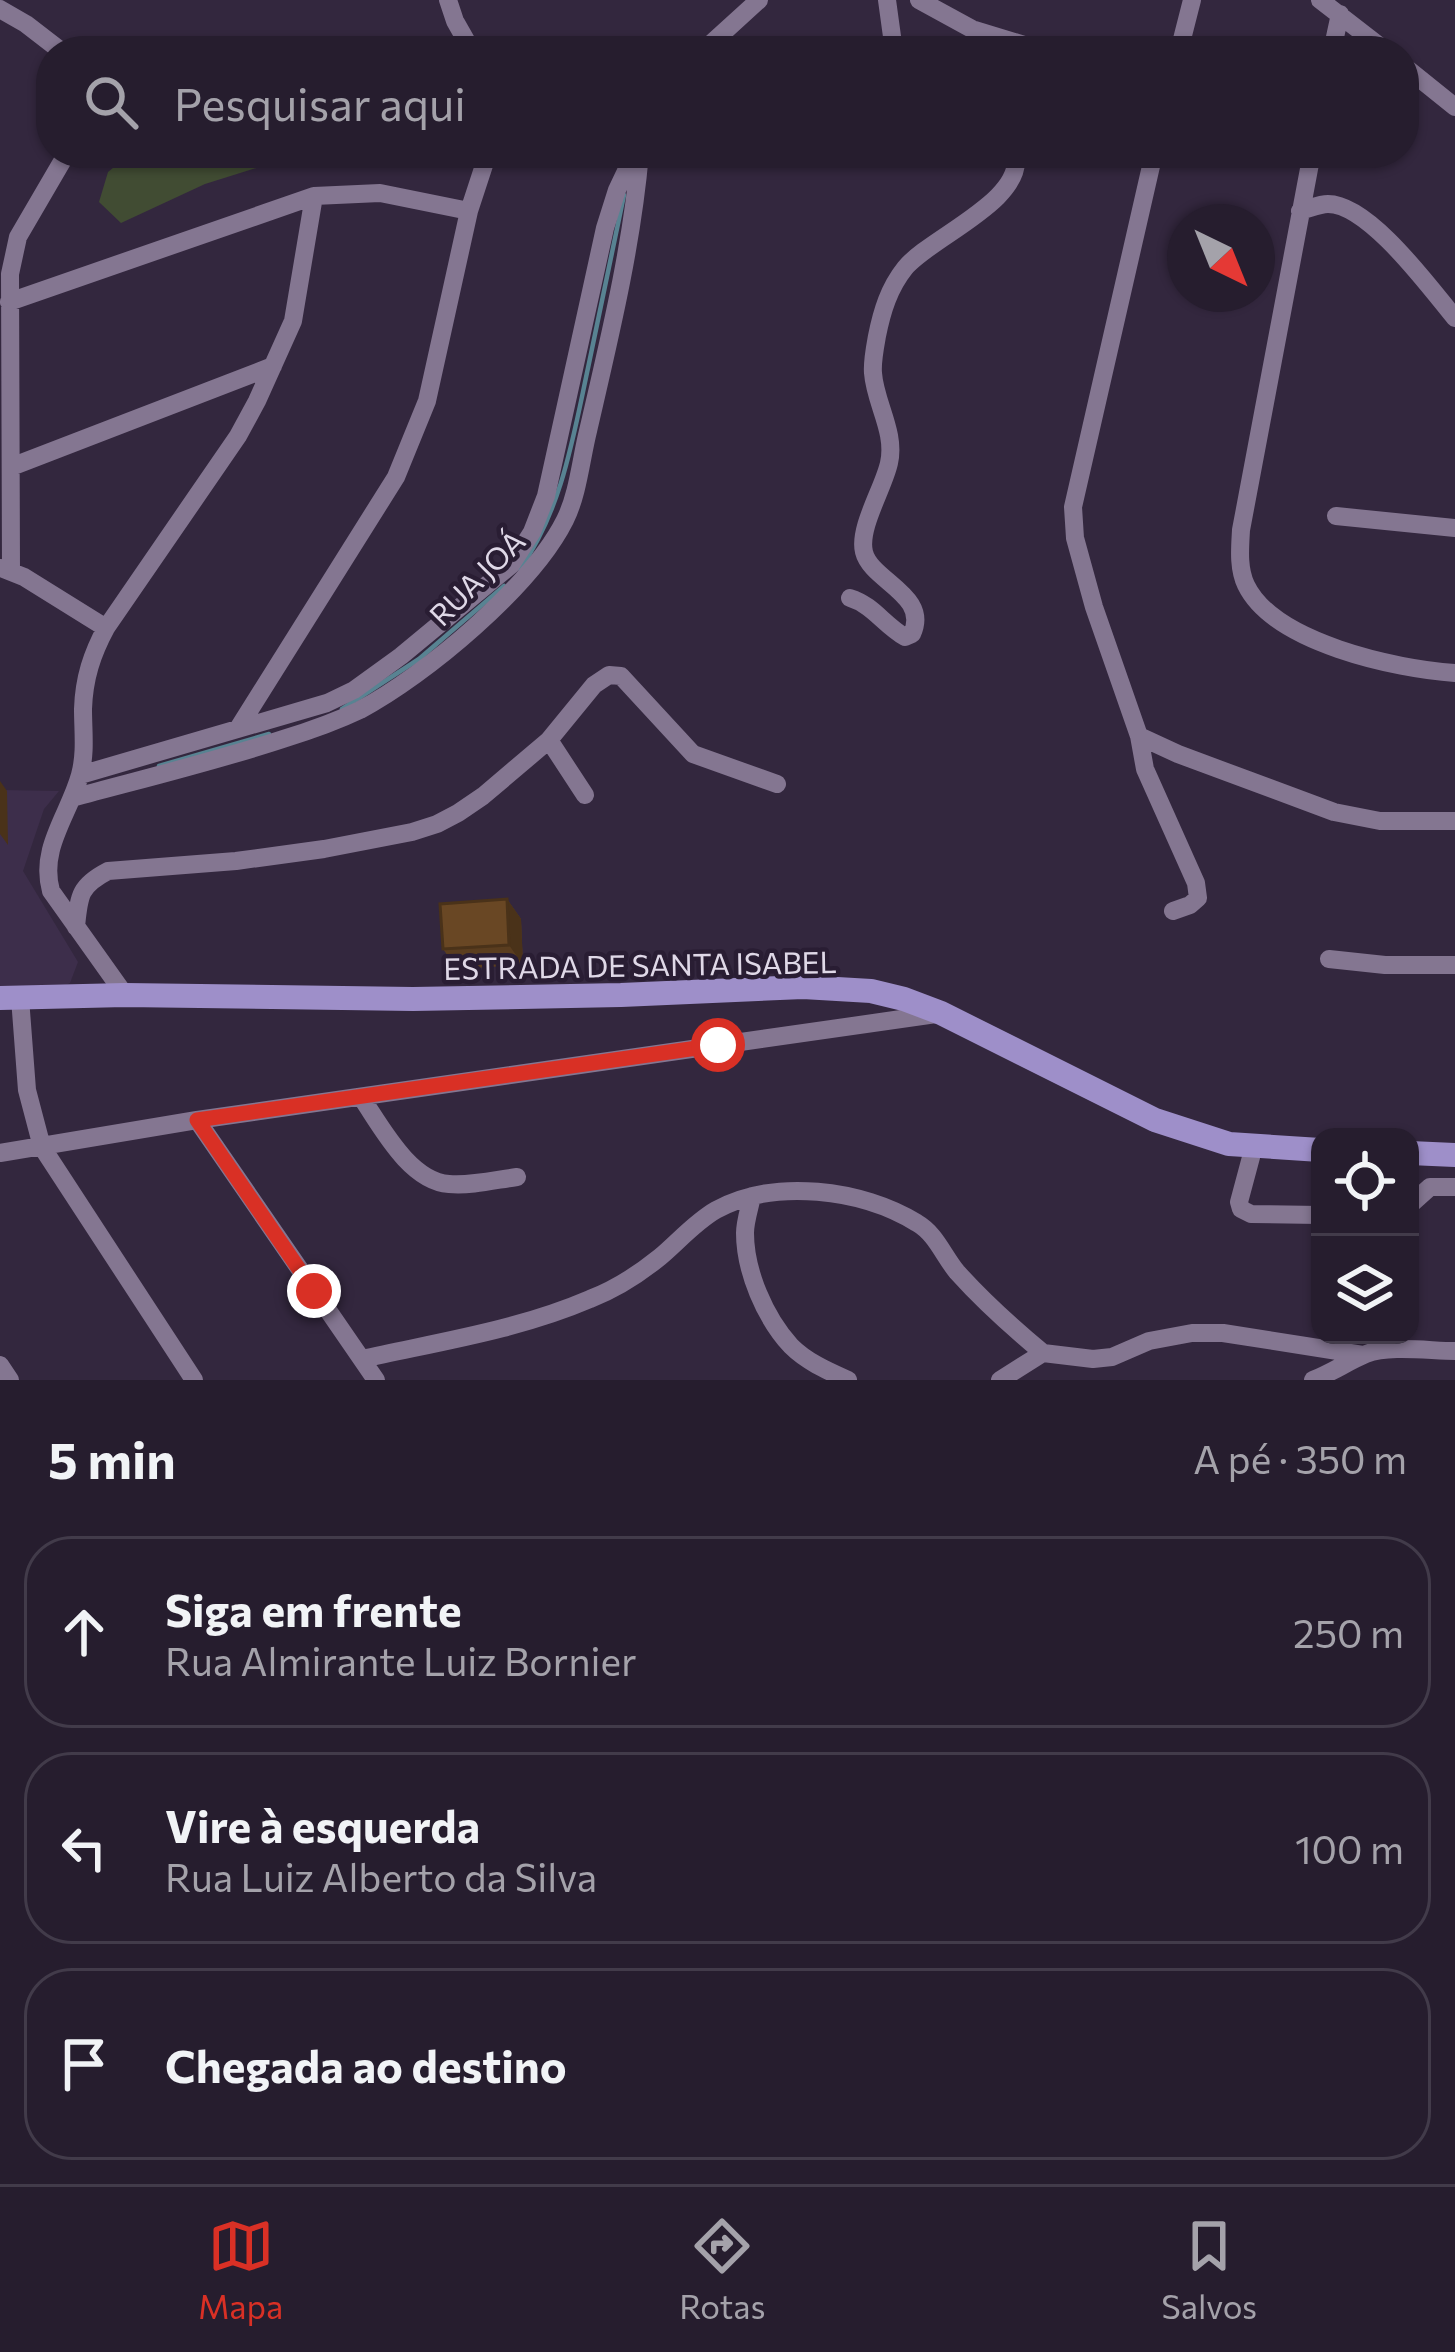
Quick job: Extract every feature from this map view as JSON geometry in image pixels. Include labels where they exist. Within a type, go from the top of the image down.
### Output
[{"type":"main road","name":"ESTRADA DE SANTA ISABEL","points":[[10,998],[413,999],[803,987],[871,992],[941,1013],[1155,1120],[1229,1144],[1311,1149]]},
{"type":"main road","points":[[1419,1154],[1455,1155]]},
{"type":"street","points":[[448,0],[463,36]]},
{"type":"street","points":[[719,36],[759,0]]},
{"type":"street","points":[[887,0],[892,36]]},
{"type":"street","points":[[919,0],[996,36]]},
{"type":"street","points":[[1182,36],[1192,0]]},
{"type":"street","points":[[1320,0],[1367,36]]},
{"type":"street","points":[[0,9],[42,36]]},
{"type":"street","points":[[1335,36],[1340,14]]},
{"type":"street","points":[[1419,78],[1455,107]]},
{"type":"street","points":[[58,168],[18,237],[10,274],[11,466],[5,569],[106,628]]},
{"type":"street","points":[[239,727],[396,477],[427,401],[469,211],[483,168]]},
{"type":"street","name":"RUA JOÁ","points":[[72,798],[239,727],[327,703],[354,690],[512,565],[546,496],[605,228],[629,168]]},
{"type":"street","name":"RUA JOÁ","points":[[80,775],[249,751],[359,710],[410,680],[486,616],[533,568],[568,514],[608,342],[637,168]]},
{"type":"street","points":[[850,598],[862,602],[905,637],[916,627],[915,614],[902,594],[863,552],[890,460],[890,440],[873,373],[886,297],[907,265],[993,201],[1010,184],[1015,168]]},
{"type":"street","points":[[1151,168],[1073,507],[1075,538],[1145,770],[1196,883],[1198,898],[1174,911]]},
{"type":"street","points":[[1309,168],[1240,530],[1245,583],[1259,604],[1286,624],[1348,654],[1403,668],[1455,673]]},
{"type":"street","points":[[9,302],[314,196],[380,193],[469,211]]},
{"type":"street","points":[[124,995],[51,891],[46,875],[58,826],[80,775],[86,744],[87,671],[106,628],[238,436],[273,366],[293,321],[314,196]]},
{"type":"street","points":[[1300,212],[1325,204],[1342,206],[1360,216],[1408,261],[1455,318]]},
{"type":"street","points":[[11,466],[273,366]]},
{"type":"street","points":[[1336,515],[1455,528]]},
{"type":"street","points":[[76,927],[84,888],[108,871],[323,849],[412,832],[458,813],[549,740],[594,685],[609,675],[621,676],[693,754],[777,784]]},
{"type":"street","points":[[1138,736],[1334,812],[1380,820],[1455,821]]},
{"type":"street","points":[[549,740],[585,795]]},
{"type":"street","points":[[1329,959],[1455,965]]},
{"type":"street","points":[[10,998],[42,1147],[194,1380]]},
{"type":"street","points":[[0,1153],[197,1120],[941,1013]]},
{"type":"street","points":[[362,1097],[405,1159],[427,1177],[451,1184],[517,1177]]},
{"type":"street","points":[[197,1120],[376,1380]]},
{"type":"street","points":[[1253,1146],[1241,1209],[1251,1214],[1311,1214]]},
{"type":"street","points":[[1419,1154],[1430,1187]]},
{"type":"street","points":[[1419,1197],[1430,1187],[1455,1187]]},
{"type":"street","points":[[362,1359],[519,1324],[590,1299],[633,1278],[715,1211],[752,1196],[812,1191],[837,1193],[922,1226],[969,1285],[1043,1352],[1112,1358],[1149,1341],[1222,1333],[1364,1355]]},
{"type":"street","points":[[752,1196],[745,1233],[752,1274],[766,1310],[792,1346],[822,1369],[848,1380]]},
{"type":"street","points":[[1312,1380],[1339,1374],[1364,1355],[1379,1351],[1455,1351]]},
{"type":"street","points":[[1000,1380],[1043,1352]]},
{"type":"street","points":[[0,1365],[10,1380]]},
{"type":"shaded area","points":[[0,790],[59,791],[44,809],[23,871],[78,962],[70,983],[56,990],[0,989]]},
{"type":"green space","points":[[113,168],[256,168],[205,184],[121,223],[99,202]]},
{"type":"building","points":[[507,899],[509,945],[443,949],[440,904]]},
{"type":"waterway","points":[[520,569],[546,522],[564,472],[624,195]]},
{"type":"waterway","points":[[342,709],[419,659],[504,586]]},
{"type":"waterway","points":[[159,766],[269,734]]},
{"type":"route","points":[[314,1291],[197,1120],[718,1045]]}]
